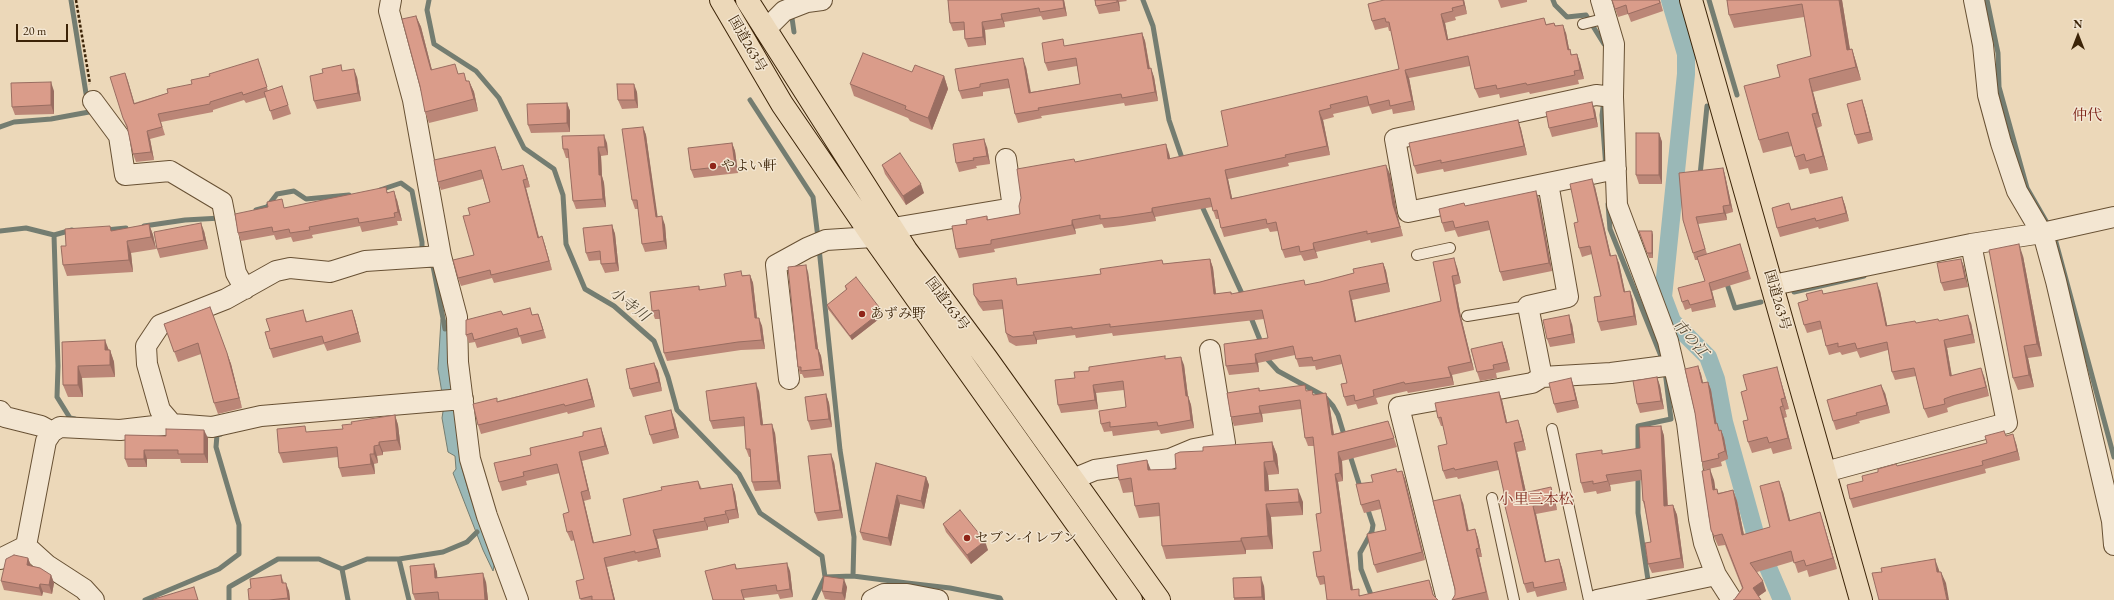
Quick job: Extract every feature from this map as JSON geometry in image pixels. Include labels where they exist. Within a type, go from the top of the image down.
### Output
[{"type":"highway","name":"国道263号","points":[[721,0],[782,104],[872,237],[1131,600]]},
{"type":"highway","name":"国道263号","points":[[747,0],[906,250],[987,359],[1159,600]]},
{"type":"highway","name":"国道263号","points":[[1691,0],[1773,285],[1861,600]]},
{"type":"street","points":[[391,0],[389,11],[413,100],[429,256],[457,317],[458,362],[470,459],[486,516],[518,600]]},
{"type":"street","points":[[765,30],[784,11],[807,2],[822,0]]},
{"type":"street","points":[[1974,0],[1983,44],[1988,95],[2001,143],[2017,191],[2047,236],[2112,520],[2114,545]]},
{"type":"street","points":[[1603,13],[1614,44],[1604,96],[1616,169],[1617,205],[1668,341],[1666,366],[1687,423],[1699,519],[1704,544],[1716,575],[1732,600]]},
{"type":"street","points":[[1604,96],[1395,138],[1408,212],[1616,169]]},
{"type":"street","points":[[93,101],[119,136],[125,175],[170,171],[222,202],[236,273],[245,289]]},
{"type":"street","points":[[893,228],[1013,208],[1006,159]]},
{"type":"street","points":[[1542,377],[1528,306],[1568,297],[1548,183]]},
{"type":"street","points":[[1773,285],[1973,252],[2047,236],[2114,217]]},
{"type":"street","points":[[789,379],[776,265],[807,248],[826,240],[872,237]]},
{"type":"street","points":[[1825,472],[2007,423],[1973,252]]},
{"type":"street","points":[[172,424],[160,410],[147,364],[146,346],[160,325],[226,298],[276,271],[290,268],[330,272],[365,261],[429,256]]},
{"type":"street","points":[[1073,479],[1095,470],[1170,459],[1194,449],[1225,443],[1210,350]]},
{"type":"street","points":[[1446,600],[1399,407],[1532,383],[1542,377],[1611,373],[1666,366]]},
{"type":"street","points":[[26,546],[46,441],[52,432],[60,427],[120,430],[172,424],[212,427],[261,416],[463,399]]},
{"type":"street","points":[[0,410],[5,417],[41,426],[52,432]]},
{"type":"street","points":[[0,559],[26,546]]},
{"type":"street","points":[[26,546],[47,565],[84,589],[94,600]]},
{"type":"street","points":[[1597,600],[1716,575]]},
{"type":"street","points":[[872,600],[884,594],[907,594],[938,600]]},
{"type":"lane","points":[[1583,24],[1603,13]]},
{"type":"lane","points":[[1417,255],[1450,248]]},
{"type":"lane","points":[[1468,316],[1528,306]]},
{"type":"lane","points":[[1552,429],[1589,600]]},
{"type":"lane","points":[[1492,498],[1514,600]]},
{"type":"path","points":[[76,0],[93,101]]},
{"type":"water","points":[[441,320],[450,330],[462,468],[471,499],[496,557],[493,571],[483,550],[453,473],[456,469],[455,456],[448,452],[442,418],[444,405],[438,369]]},
{"type":"building","points":[[948,0],[1063,0],[1064,8],[1040,12],[1039,8],[1001,14],[1002,19],[982,22],[983,37],[965,39],[964,22],[950,23]]},
{"type":"building","points":[[1095,0],[1117,0],[1117,2],[1096,6]]},
{"type":"building","points":[[1384,0],[1463,0],[1464,5],[1452,8],[1453,11],[1441,14],[1447,40],[1544,18],[1546,25],[1554,23],[1555,26],[1563,25],[1568,50],[1570,49],[1571,55],[1577,54],[1580,70],[1574,71],[1575,75],[1527,85],[1526,83],[1497,89],[1496,85],[1475,89],[1468,56],[1405,70],[1412,101],[1390,106],[1389,100],[1369,105],[1367,96],[1330,105],[1331,108],[1319,111],[1327,146],[1285,155],[1286,157],[1225,170],[1231,199],[1386,165],[1393,205],[1400,227],[1367,234],[1367,231],[1313,243],[1314,249],[1300,252],[1299,246],[1282,250],[1276,222],[1267,224],[1266,219],[1221,228],[1217,210],[1213,211],[1210,198],[1152,208],[1152,212],[1100,219],[1100,215],[1072,220],[1072,225],[991,240],[991,244],[956,249],[952,226],[967,224],[966,220],[987,216],[987,220],[1020,214],[1019,206],[1021,198],[1017,169],[1074,159],[1075,162],[1166,144],[1168,159],[1228,146],[1221,111],[1399,69],[1389,22],[1386,22],[1385,18],[1372,21],[1368,4]]},
{"type":"building","points":[[1612,0],[1659,0],[1660,3],[1628,14],[1626,5],[1615,9]]},
{"type":"building","points":[[1727,0],[1839,0],[1847,50],[1852,49],[1856,67],[1809,79],[1817,113],[1812,114],[1823,156],[1806,161],[1804,154],[1795,157],[1788,132],[1759,140],[1744,86],[1780,77],[1777,65],[1811,56],[1802,4],[1729,15]]},
{"type":"building","points":[[416,16],[431,70],[455,64],[458,74],[464,73],[466,81],[469,81],[474,99],[425,112],[420,86],[402,19]]},
{"type":"building","points":[[1142,33],[1148,69],[1151,68],[1155,92],[1122,98],[1121,94],[1038,108],[1039,110],[1015,114],[1008,79],[980,84],[980,87],[959,91],[955,69],[1023,58],[1029,93],[1080,84],[1076,58],[1045,63],[1042,43],[1063,39],[1064,46]]},
{"type":"building","points":[[863,53],[912,72],[915,65],[944,76],[928,118],[905,109],[906,106],[850,84]]},
{"type":"building","points":[[258,59],[267,87],[243,95],[242,92],[210,102],[210,104],[158,114],[162,127],[147,131],[151,152],[133,154],[127,126],[110,77],[125,73],[134,104],[168,93],[167,89],[192,84],[191,80],[210,76],[209,74]]},
{"type":"building","points":[[341,65],[342,71],[354,69],[358,93],[314,101],[310,76],[323,73],[322,69]]},
{"type":"building","points":[[51,82],[51,105],[12,107],[11,83]]},
{"type":"building","points":[[617,84],[634,84],[635,100],[618,100]]},
{"type":"building","points":[[282,86],[288,105],[270,111],[264,92]]},
{"type":"building","points":[[1862,100],[1870,132],[1855,135],[1847,104]]},
{"type":"building","points":[[1592,102],[1595,118],[1549,128],[1546,112]]},
{"type":"building","points":[[567,103],[567,123],[528,125],[527,104]]},
{"type":"building","points":[[1518,120],[1524,146],[1441,163],[1441,160],[1414,166],[1409,143]]},
{"type":"building","points":[[643,127],[656,217],[662,216],[664,241],[642,244],[637,200],[632,200],[622,129]]},
{"type":"building","points":[[1636,133],[1659,133],[1659,175],[1636,175]]},
{"type":"building","points":[[604,135],[605,147],[598,147],[599,175],[601,175],[603,199],[573,201],[568,149],[563,149],[562,136]]},
{"type":"building","points":[[984,139],[987,156],[956,163],[953,144]]},
{"type":"building","points":[[732,143],[735,165],[691,170],[688,148]]},
{"type":"building","points":[[495,147],[502,170],[523,165],[527,179],[523,180],[538,238],[542,236],[549,261],[491,275],[490,270],[458,278],[453,260],[474,255],[463,216],[470,215],[468,208],[490,202],[481,170],[438,182],[434,160]]},
{"type":"building","points":[[900,153],[921,184],[903,196],[882,165]]},
{"type":"building","points":[[1723,168],[1730,205],[1723,206],[1724,213],[1696,217],[1705,249],[1693,253],[1683,220],[1679,173]]},
{"type":"building","points":[[1592,179],[1610,256],[1616,255],[1624,292],[1630,291],[1634,316],[1598,322],[1594,297],[1601,296],[1590,246],[1579,248],[1574,223],[1578,222],[1570,184]]},
{"type":"building","points":[[386,187],[387,193],[394,191],[398,212],[394,213],[395,217],[359,223],[358,218],[309,227],[310,230],[290,233],[289,229],[273,232],[272,227],[238,233],[235,214],[268,207],[267,202],[282,199],[284,208]]},
{"type":"building","points":[[1536,191],[1549,263],[1500,272],[1488,221],[1455,228],[1453,221],[1442,223],[1439,209],[1464,203],[1465,206]]},
{"type":"building","points":[[1842,197],[1846,213],[1816,221],[1815,218],[1777,228],[1772,208],[1789,203],[1791,210]]},
{"type":"building","points":[[201,223],[204,240],[157,249],[154,232]]},
{"type":"building","points":[[149,224],[151,237],[127,241],[129,260],[63,265],[61,246],[66,246],[65,229],[110,226],[111,231]]},
{"type":"building","points":[[612,225],[616,263],[601,264],[600,251],[586,253],[583,228]]},
{"type":"building","points":[[1639,231],[1652,231],[1652,253],[1647,253]]},
{"type":"building","points":[[1740,244],[1748,271],[1709,283],[1713,299],[1690,305],[1688,300],[1682,302],[1678,288],[1705,281],[1697,257]]},
{"type":"building","points":[[2019,244],[2037,344],[2024,346],[2029,375],[2013,378],[1989,250]]},
{"type":"building","points":[[1454,258],[1458,275],[1452,276],[1458,309],[1471,362],[1448,367],[1451,377],[1405,384],[1404,382],[1373,390],[1374,396],[1355,401],[1354,395],[1344,397],[1341,384],[1347,383],[1340,355],[1313,361],[1312,357],[1296,359],[1293,346],[1255,354],[1256,363],[1226,366],[1224,344],[1268,338],[1262,310],[1110,327],[1110,324],[1072,329],[1072,327],[1033,332],[1034,335],[1013,337],[1006,333],[1002,300],[980,302],[974,295],[973,284],[1016,278],[1017,285],[1101,274],[1100,269],[1162,260],[1163,264],[1210,259],[1214,294],[1231,292],[1231,294],[1304,280],[1305,285],[1320,282],[1354,273],[1353,269],[1383,263],[1387,283],[1349,291],[1355,322],[1441,301],[1433,262]]},
{"type":"building","points":[[1961,259],[1965,278],[1941,283],[1937,263]]},
{"type":"building","points":[[806,265],[816,349],[818,349],[821,369],[801,371],[801,367],[798,367],[788,267]]},
{"type":"building","points":[[741,271],[742,276],[750,275],[755,318],[759,318],[762,340],[664,353],[659,310],[652,311],[650,292],[699,286],[699,290],[726,286],[724,274]]},
{"type":"building","points":[[856,277],[882,311],[850,336],[827,305],[847,289],[845,286]]},
{"type":"building","points":[[1877,283],[1886,326],[1915,321],[1916,323],[1938,319],[1939,321],[1968,315],[1972,334],[1944,340],[1950,376],[1981,368],[1986,387],[1952,396],[1944,399],[1945,404],[1924,409],[1914,368],[1892,372],[1887,342],[1857,349],[1855,343],[1838,347],[1838,343],[1826,346],[1820,321],[1804,325],[1798,303],[1808,300],[1806,294],[1822,290],[1823,294]]},
{"type":"building","points":[[210,307],[227,353],[239,398],[214,403],[198,343],[174,352],[164,324]]},
{"type":"building","points":[[530,308],[532,315],[538,314],[543,330],[519,336],[517,328],[474,340],[472,333],[466,335],[466,320],[501,311],[503,315]]},
{"type":"building","points":[[303,310],[306,322],[352,310],[358,333],[324,343],[322,336],[270,349],[265,332],[270,331],[266,319]]},
{"type":"building","points":[[1569,315],[1572,334],[1547,339],[1543,320]]},
{"type":"building","points":[[105,340],[105,350],[110,350],[110,365],[78,366],[78,385],[63,385],[62,342]]},
{"type":"building","points":[[1502,342],[1507,362],[1493,365],[1494,369],[1477,372],[1471,349]]},
{"type":"building","points":[[1165,356],[1165,359],[1181,357],[1191,420],[1158,426],[1157,422],[1110,427],[1110,422],[1101,424],[1099,411],[1126,407],[1123,381],[1093,385],[1095,400],[1058,405],[1055,380],[1075,378],[1074,372],[1089,371],[1089,367]]},
{"type":"building","points":[[654,363],[659,382],[630,389],[626,369]]},
{"type":"building","points":[[1698,366],[1702,383],[1708,382],[1715,424],[1717,423],[1719,431],[1721,430],[1725,451],[1718,454],[1719,458],[1702,462],[1695,413],[1685,369]]},
{"type":"building","points":[[1777,367],[1785,398],[1781,399],[1783,406],[1780,407],[1788,438],[1769,443],[1767,437],[1748,442],[1743,421],[1748,420],[1741,392],[1747,390],[1743,375]]},
{"type":"building","points":[[1657,377],[1661,401],[1637,404],[1633,381]]},
{"type":"building","points":[[1571,378],[1576,400],[1554,404],[1549,383]]},
{"type":"building","points":[[587,379],[592,399],[565,406],[564,404],[478,425],[473,404],[497,398],[497,402]]},
{"type":"building","points":[[756,383],[761,425],[772,424],[778,481],[752,482],[750,449],[746,449],[744,417],[710,421],[706,391]]},
{"type":"building","points":[[1305,385],[1306,391],[1312,390],[1313,395],[1326,393],[1332,435],[1388,421],[1394,438],[1338,452],[1340,473],[1335,474],[1351,590],[1359,589],[1359,596],[1429,580],[1433,595],[1438,600],[1327,600],[1324,576],[1317,577],[1313,552],[1321,551],[1316,514],[1321,513],[1313,437],[1305,438],[1300,400],[1259,406],[1260,413],[1231,417],[1227,393],[1259,388],[1259,391]]},
{"type":"building","points":[[1881,385],[1887,405],[1833,421],[1827,400]]},
{"type":"building","points":[[1499,392],[1506,423],[1518,420],[1523,441],[1514,443],[1524,493],[1551,487],[1554,501],[1533,506],[1545,562],[1559,559],[1564,582],[1534,588],[1533,582],[1524,584],[1503,498],[1505,497],[1497,461],[1455,470],[1454,468],[1443,471],[1438,446],[1447,444],[1441,417],[1438,418],[1435,403]]},
{"type":"building","points":[[826,394],[829,419],[808,421],[805,397]]},
{"type":"building","points":[[671,410],[675,429],[650,435],[645,416]]},
{"type":"building","points":[[395,415],[397,440],[379,442],[379,445],[374,446],[374,454],[370,454],[371,464],[339,468],[337,447],[279,453],[277,429],[305,426],[306,432],[343,429],[342,425],[352,424],[351,422]]},
{"type":"building","points":[[1661,426],[1664,506],[1673,505],[1681,558],[1648,564],[1645,543],[1651,542],[1643,501],[1641,470],[1606,475],[1608,481],[1593,484],[1593,481],[1581,483],[1576,454],[1602,450],[1602,454],[1640,448],[1639,427]]},
{"type":"building","points":[[601,428],[605,446],[579,452],[588,490],[581,492],[593,543],[631,535],[623,499],[662,490],[661,487],[698,481],[700,489],[732,484],[736,509],[725,511],[726,514],[704,518],[705,521],[653,530],[658,548],[635,553],[635,551],[604,558],[614,600],[592,600],[592,596],[580,599],[576,581],[584,579],[572,531],[567,532],[563,514],[569,512],[557,464],[523,472],[524,476],[499,482],[494,463],[531,455],[530,448],[583,436],[583,432]]},
{"type":"building","points":[[166,429],[204,430],[204,454],[178,454],[178,450],[144,450],[144,459],[125,459],[125,435],[166,436]]},
{"type":"building","points":[[2004,431],[2006,436],[2013,434],[2017,451],[1982,461],[1983,465],[1850,499],[1847,485],[1863,481],[1862,476],[1878,472],[1878,469],[1896,464],[1897,466],[1987,443],[1985,436]]},
{"type":"building","points":[[1272,442],[1274,461],[1264,462],[1265,491],[1298,489],[1299,502],[1266,504],[1268,536],[1241,538],[1241,541],[1162,546],[1159,503],[1135,506],[1131,478],[1119,480],[1117,465],[1147,460],[1148,470],[1176,469],[1175,454],[1180,452],[1203,451],[1203,447]]},
{"type":"building","points":[[831,454],[840,510],[815,513],[808,456]]},
{"type":"building","points":[[876,463],[926,477],[921,501],[897,495],[888,538],[860,532]]},
{"type":"building","points":[[1396,469],[1397,472],[1402,471],[1422,552],[1374,565],[1367,534],[1386,530],[1379,500],[1361,505],[1356,484],[1373,482],[1371,475]]},
{"type":"building","points":[[1710,469],[1713,490],[1717,489],[1718,494],[1733,490],[1742,535],[1770,527],[1760,486],[1779,481],[1789,521],[1820,512],[1833,558],[1806,566],[1804,560],[1794,563],[1791,551],[1750,563],[1763,581],[1753,588],[1761,600],[1734,600],[1743,588],[1722,534],[1714,536],[1711,530],[1702,471]]},
{"type":"building","points":[[1460,495],[1467,531],[1475,529],[1479,548],[1476,549],[1486,592],[1452,600],[1455,595],[1455,589],[1433,501]]},
{"type":"building","points":[[960,510],[985,541],[967,555],[943,524]]},
{"type":"building","points":[[14,555],[28,558],[27,565],[40,568],[51,575],[49,585],[40,584],[39,588],[1,581],[6,559]]},
{"type":"building","points":[[1935,559],[1937,572],[1941,572],[1947,600],[1879,600],[1872,573],[1882,572],[1881,568]]},
{"type":"building","points":[[787,563],[790,589],[777,591],[776,585],[741,590],[744,600],[713,600],[705,571],[735,564],[736,569]]},
{"type":"building","points":[[434,564],[435,578],[483,573],[485,600],[439,600],[438,592],[413,594],[410,566]]},
{"type":"building","points":[[281,575],[282,583],[286,583],[288,598],[249,600],[248,589],[251,588],[250,579]]},
{"type":"building","points":[[824,576],[844,579],[842,593],[822,591]]},
{"type":"building","points":[[1261,577],[1262,597],[1234,598],[1233,578]]},
{"type":"building","points":[[194,587],[198,600],[151,600]]},
{"type":"waterway","points":[[0,127],[14,122],[51,119],[89,112],[71,0]]},
{"type":"waterway","name":"小寺川","points":[[429,0],[427,10],[434,44],[476,71],[499,98],[524,148],[554,169],[563,195],[566,244],[585,289],[614,306],[654,341],[668,377],[677,410],[739,474],[760,513],[822,556],[825,577],[814,600]]},
{"type":"waterway","points":[[1143,0],[1153,26],[1169,120],[1183,161]]},
{"type":"waterway","points":[[1553,0],[1555,5],[1567,17],[1586,15],[1604,44]]},
{"type":"waterway","name":"市の江","points":[[1670,0],[1686,54],[1686,74],[1663,297],[1672,321],[1708,357],[1716,379],[1724,422],[1758,544],[1782,600]]},
{"type":"waterway","points":[[1709,0],[1737,95]]},
{"type":"waterway","points":[[1987,0],[1998,53],[1999,87],[2027,188],[2050,228]]},
{"type":"waterway","points":[[792,18],[794,32]]},
{"type":"waterway","points":[[750,100],[813,197],[818,238]]},
{"type":"waterway","points":[[1604,100],[1602,115],[1606,168]]},
{"type":"waterway","points":[[1700,175],[1707,106]]},
{"type":"waterway","points":[[380,190],[401,183],[412,191],[422,242],[422,254]]},
{"type":"waterway","points":[[256,210],[267,207],[277,194],[294,191],[306,199],[349,195]]},
{"type":"waterway","points":[[1201,204],[1244,298]]},
{"type":"waterway","points":[[1608,204],[1610,229],[1663,361]]},
{"type":"waterway","points":[[144,226],[185,220],[221,218]]},
{"type":"waterway","points":[[0,231],[26,228],[54,235],[58,366],[57,397],[70,418],[75,419]]},
{"type":"waterway","points":[[106,230],[126,228]]},
{"type":"waterway","points":[[54,235],[72,230]]},
{"type":"waterway","points":[[2054,235],[2114,457]]},
{"type":"waterway","points":[[819,248],[840,450],[854,537],[853,576]]},
{"type":"waterway","points":[[428,265],[433,266],[445,329]]},
{"type":"waterway","points":[[1794,292],[1864,276]]},
{"type":"waterway","points":[[1726,281],[1735,308],[1761,302]]},
{"type":"waterway","points":[[1250,315],[1262,345]]},
{"type":"waterway","points":[[1266,354],[1268,360],[1278,371],[1324,396],[1333,406],[1338,415],[1345,438]]},
{"type":"waterway","points":[[1638,453],[1638,426],[1671,419],[1665,371]]},
{"type":"waterway","points":[[145,600],[219,569],[239,554],[239,525],[216,447],[217,435],[221,434]]},
{"type":"waterway","points":[[1349,452],[1361,490]]},
{"type":"waterway","points":[[1638,475],[1638,513],[1648,580]]},
{"type":"waterway","points":[[1367,507],[1373,525],[1372,531],[1360,553],[1361,569],[1373,600]]},
{"type":"waterway","points":[[229,600],[229,587],[278,559],[319,559],[342,569],[367,559],[399,559],[443,552],[467,542],[477,532]]},
{"type":"waterway","points":[[399,559],[409,600]]},
{"type":"waterway","points":[[342,569],[348,600]]},
{"type":"waterway","points":[[825,577],[853,576],[950,588],[1000,598],[1001,600]]},
{"type":"place","name":"やよい軒","points":[[713,166]]},
{"type":"place","name":"あずみ野","points":[[862,314]]},
{"type":"place","name":"セブン-イレブン","points":[[967,538]]},
{"type":"district","name":"仲代","points":[[2087,116]]},
{"type":"district","name":"小里三本松","points":[[1536,500]]}]
